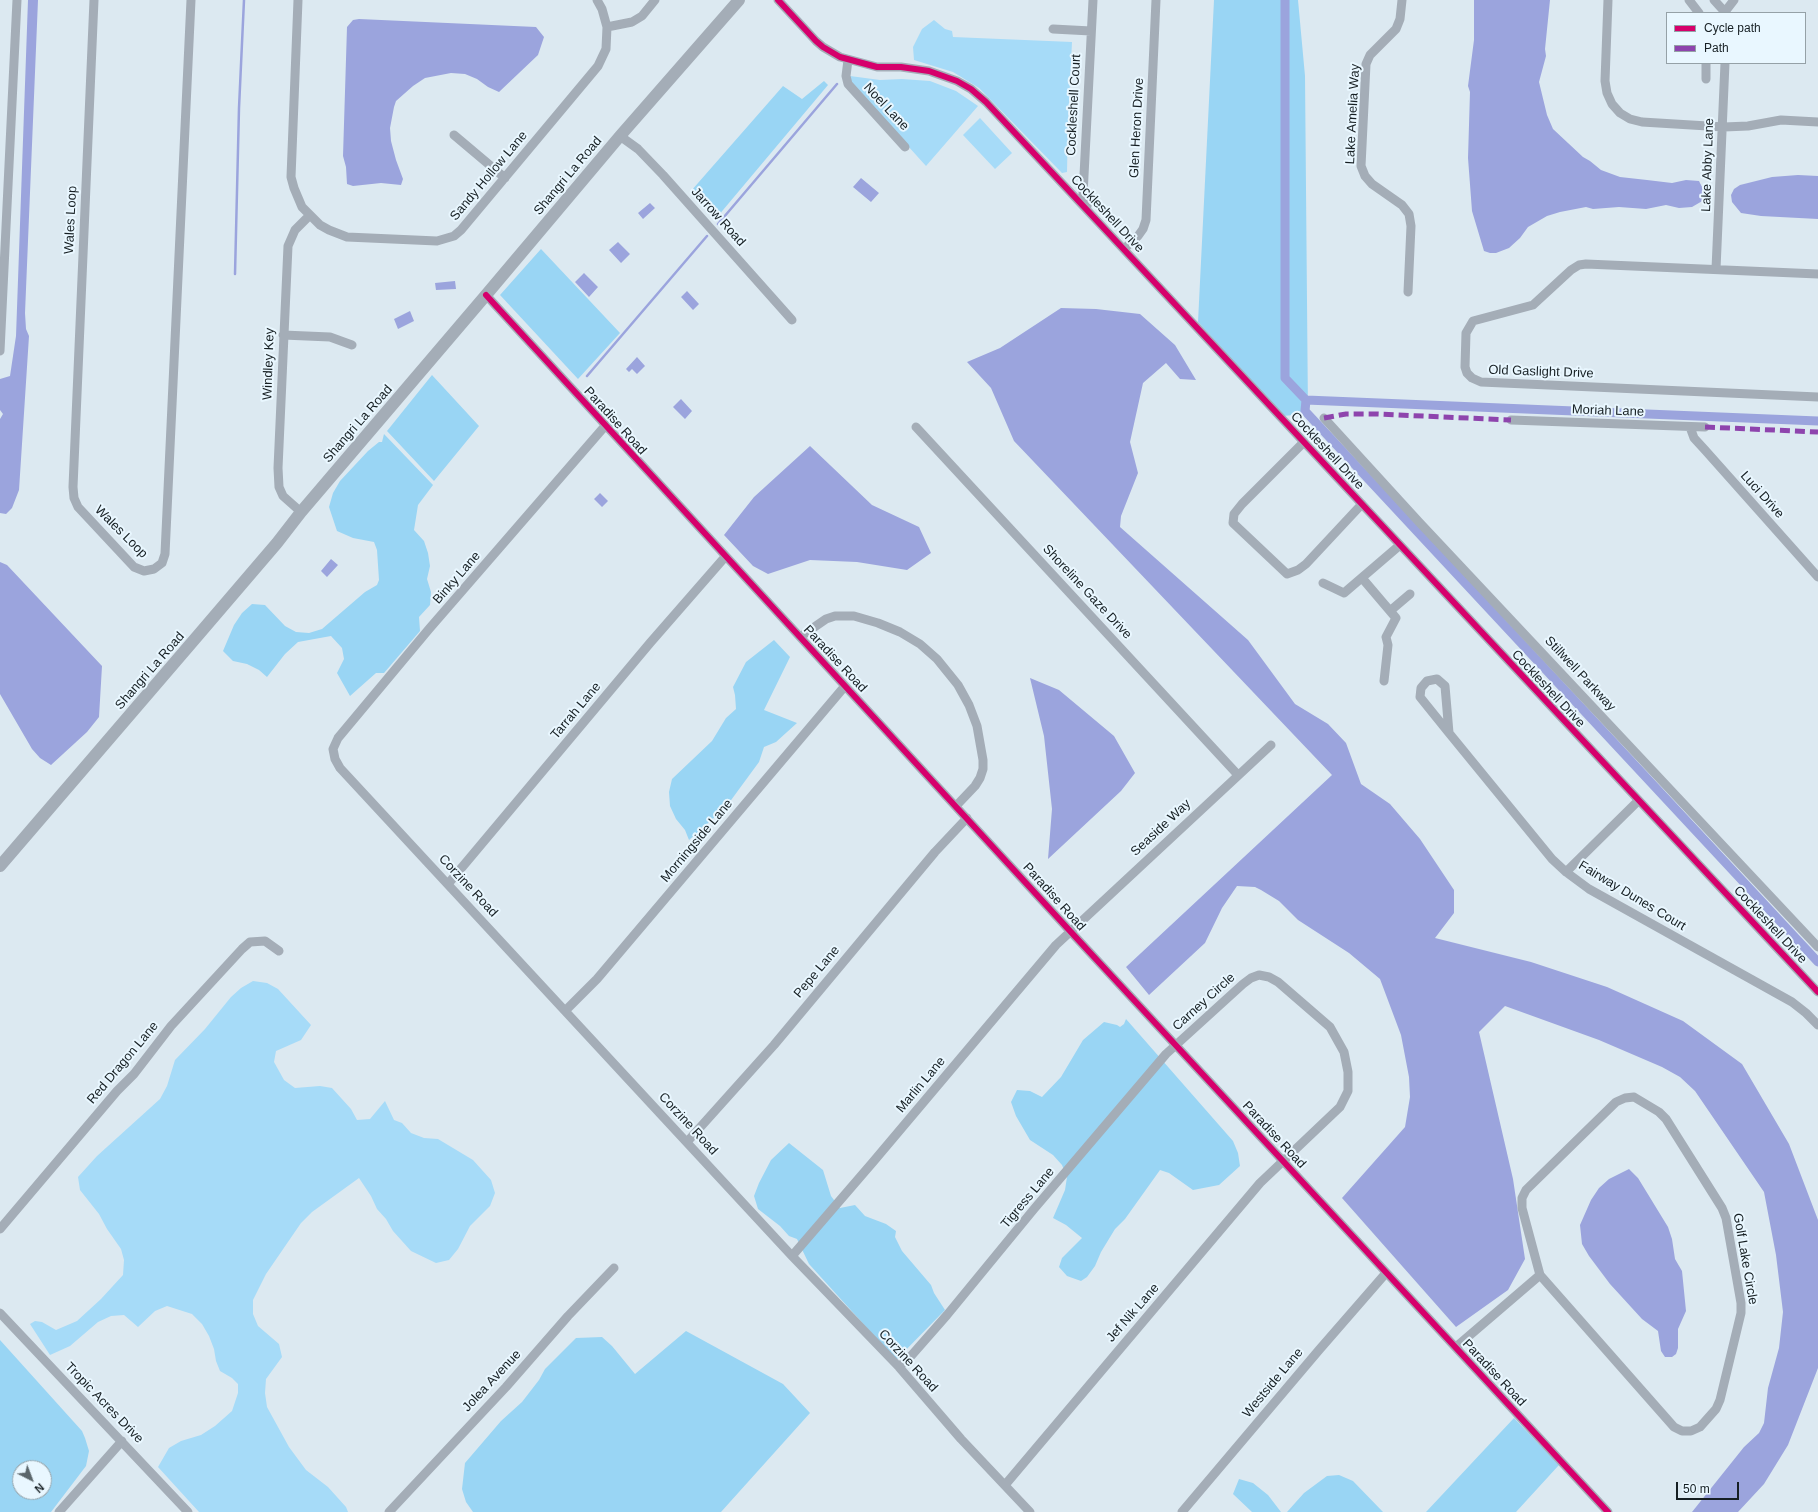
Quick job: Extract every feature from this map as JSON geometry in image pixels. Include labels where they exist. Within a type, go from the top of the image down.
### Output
[{"type":"street","points":[[0,351],[17,0]]},
{"type":"street","name":"Wales Loop","points":[[94,0],[73,487],[74,498],[78,507],[134,567],[144,571],[154,570],[162,563],[165,554],[191,0]]},
{"type":"street","name":"Sandy Hollow Lane","points":[[298,0],[291,177],[297,198],[309,216],[328,230],[348,236],[437,241],[446,240],[461,230],[598,66],[606,49],[607,28],[602,9],[597,0]]},
{"type":"street","points":[[607,28],[632,22],[642,16],[656,0]]},
{"type":"street","name":"Shangri La Road","points":[[0,866],[196,639],[277,543],[301,512],[620,136],[739,0]]},
{"type":"street","name":"Cockleshell Drive","points":[[778,0],[823,47],[848,60],[877,67],[901,67],[929,71],[957,81],[971,89],[986,102],[1818,992]]},
{"type":"street","name":"Cockleshell Court","points":[[1089,211],[1082,195],[1092,0]]},
{"type":"street","name":"Glen Heron Drive","points":[[1124,249],[1138,236],[1146,220],[1156,0]]},
{"type":"street","name":"Lake Amelia Way","points":[[1402,0],[1400,19],[1396,29],[1370,55],[1366,64],[1361,166],[1365,176],[1372,184],[1402,205],[1409,214],[1411,226],[1408,292]]},
{"type":"street","points":[[1608,0],[1605,81],[1607,93],[1612,104],[1620,113],[1630,119],[1642,122],[1724,127],[1748,126],[1781,120],[1818,122]]},
{"type":"street","points":[[1689,0],[1698,12]]},
{"type":"street","points":[[1714,0],[1724,12],[1734,0]]},
{"type":"street","points":[[1053,29],[1091,31]]},
{"type":"street","name":"Noel Lane","points":[[848,60],[846,76],[848,84],[905,147]]},
{"type":"street","points":[[1706,64],[1706,79]]},
{"type":"street","name":"Lake Abby Lane","points":[[1716,269],[1724,127],[1725,64]]},
{"type":"street","points":[[454,135],[505,178]]},
{"type":"street","name":"Jarrow Road","points":[[620,136],[638,149],[663,175],[792,320]]},
{"type":"street","name":"Windley Key","points":[[301,512],[283,496],[279,487],[278,477],[288,246],[295,230],[309,216]]},
{"type":"street","name":"Old Gaslight Drive","points":[[1818,274],[1586,264],[1579,265],[1571,270],[1533,305],[1473,321],[1466,333],[1465,367],[1467,373],[1476,381],[1481,382],[1818,397]]},
{"type":"street","name":"Paradise Road","points":[[486,295],[725,557],[1608,1512]]},
{"type":"street","points":[[284,335],[330,337],[352,345]]},
{"type":"street","name":"Stillwell Parkway","points":[[1324,418],[1419,522],[1818,947]]},
{"type":"street","name":"Moriah Lane","points":[[1510,420],[1705,427]]},
{"type":"street","name":"Binky Lane","points":[[333,749],[338,738],[429,629],[606,426]]},
{"type":"street","name":"Shoreline Gaze Drive","points":[[916,427],[1238,775]]},
{"type":"street","name":"Luci Drive","points":[[1690,427],[1694,438],[1818,577]]},
{"type":"street","points":[[1304,442],[1242,504],[1234,514],[1233,523],[1287,574],[1298,570],[1306,564],[1362,504]]},
{"type":"street","points":[[1324,583],[1344,593],[1400,545]]},
{"type":"street","name":"Tarrah Lane","points":[[448,884],[650,643],[725,557]]},
{"type":"street","points":[[1362,578],[1396,618],[1386,637],[1388,645],[1384,681]]},
{"type":"street","points":[[1390,611],[1410,594]]},
{"type":"street","points":[[800,637],[826,619],[835,616],[854,616],[878,623],[905,635],[920,644],[937,659],[958,685],[969,705],[976,726],[983,760],[983,769],[980,778],[975,786],[956,806]]},
{"type":"street","name":"Fairway Dunes Court","points":[[1449,733],[1445,686],[1437,680],[1427,681],[1421,688],[1420,697],[1449,733],[1542,847],[1566,872],[1589,889],[1792,1002],[1818,1025]]},
{"type":"street","name":"Morningside Lane","points":[[566,1010],[597,979],[845,686]]},
{"type":"street","name":"Seaside Way","points":[[1070,931],[1270,745]]},
{"type":"street","name":"Corzine Road","points":[[333,749],[335,759],[340,768],[566,1010],[792,1256],[899,1367],[961,1439],[1030,1512]]},
{"type":"street","points":[[1566,872],[1638,800]]},
{"type":"street","name":"Pepe Lane","points":[[687,1142],[774,1045],[935,852],[967,818]]},
{"type":"street","name":"Marlin Lane","points":[[792,1256],[840,1202],[984,1030],[1070,931]]},
{"type":"street","name":"Red Dragon Lane","points":[[0,1229],[117,1091],[134,1074],[171,1026],[242,949],[250,942],[264,941],[279,951]]},
{"type":"street","name":"Carney Circle","points":[[1176,1045],[1243,984],[1251,978],[1259,975],[1269,976],[1278,982],[1330,1027],[1344,1052],[1348,1072],[1348,1091],[1340,1107],[1283,1160]]},
{"type":"street","name":"Tigress Lane","points":[[899,1367],[911,1356],[947,1315],[1034,1209],[1166,1054],[1176,1045]]},
{"type":"street","name":"Golf Lake Circle","points":[[1634,1097],[1659,1112],[1671,1127],[1722,1208],[1726,1218],[1741,1303],[1741,1313],[1720,1400],[1716,1409],[1700,1427],[1691,1431],[1682,1431],[1674,1427],[1540,1275],[1522,1208],[1522,1198],[1526,1190],[1616,1102],[1625,1098],[1634,1097]]},
{"type":"street","name":"Jef Nik Lane","points":[[1005,1485],[1260,1183],[1283,1160]]},
{"type":"street","name":"Jolea Avenue","points":[[389,1512],[506,1387],[568,1316],[614,1268]]},
{"type":"street","name":"Westside Lane","points":[[1182,1512],[1318,1350],[1386,1273]]},
{"type":"street","points":[[1456,1347],[1540,1275]]},
{"type":"street","name":"Tropic Acres Drive","points":[[0,1313],[188,1512]]},
{"type":"street","points":[[59,1512],[122,1441]]},
{"type":"shaded area","points":[[28,0],[38,0],[25,313],[26,329],[29,336],[19,490],[12,508],[6,514],[0,513],[0,419],[3,414],[0,410],[0,379],[10,376],[16,336]]},
{"type":"shaded area","points":[[1214,0],[1298,0],[1305,76],[1308,414],[1282,416],[1198,322]]},
{"type":"shaded area","points":[[1474,0],[1550,0],[1545,49],[1546,56],[1539,82],[1547,115],[1553,129],[1583,157],[1601,170],[1620,177],[1672,183],[1686,180],[1699,181],[1705,193],[1704,200],[1692,207],[1679,208],[1666,205],[1646,209],[1619,207],[1593,209],[1586,207],[1560,212],[1547,216],[1528,227],[1520,238],[1509,248],[1496,253],[1484,251],[1472,211],[1468,158],[1470,92],[1468,86],[1474,40]]},
{"type":"shaded area","points":[[359,19],[536,27],[544,37],[538,55],[499,92],[465,74],[451,73],[425,78],[413,86],[396,101],[390,128],[391,141],[403,179],[401,185],[381,183],[353,186],[347,184],[346,167],[343,156],[347,27],[353,20]]},
{"type":"shaded area","points":[[934,20],[945,29],[952,31],[953,37],[1072,42],[1067,172],[1062,173],[979,88],[953,72],[914,60],[913,47],[922,29]]},
{"type":"shaded area","points":[[850,76],[880,80],[902,79],[930,81],[956,91],[978,106],[926,166],[851,83]]},
{"type":"shaded area","points":[[824,81],[828,85],[718,216],[691,191],[783,86],[802,99]]},
{"type":"shaded area","points":[[980,118],[1012,153],[995,169],[963,135]]},
{"type":"shaded area","points":[[1798,175],[1818,176],[1818,219],[1761,216],[1741,213],[1732,202],[1731,195],[1734,189],[1740,185],[1772,177]]},
{"type":"shaded area","points":[[861,178],[879,193],[871,202],[853,187]]},
{"type":"shaded area","points":[[650,203],[655,208],[643,219],[638,213]]},
{"type":"shaded area","points":[[618,242],[630,254],[621,263],[609,250]]},
{"type":"shaded area","points":[[541,249],[620,333],[578,379],[500,295]]},
{"type":"shaded area","points":[[584,273],[598,287],[589,297],[575,282]]},
{"type":"shaded area","points":[[455,281],[456,289],[436,290],[435,283]]},
{"type":"shaded area","points":[[687,291],[699,304],[693,310],[681,297]]},
{"type":"shaded area","points":[[1061,308],[1096,309],[1140,314],[1175,345],[1196,380],[1180,379],[1166,363],[1143,383],[1130,442],[1138,473],[1121,516],[1120,527],[1248,640],[1295,704],[1328,724],[1346,743],[1361,784],[1390,804],[1420,839],[1454,890],[1454,913],[1435,938],[1531,962],[1607,987],[1683,1021],[1742,1064],[1789,1144],[1818,1220],[1818,1368],[1788,1445],[1764,1484],[1738,1512],[1692,1512],[1744,1447],[1759,1433],[1764,1423],[1768,1388],[1779,1348],[1783,1312],[1776,1255],[1764,1192],[1695,1091],[1680,1077],[1662,1067],[1599,1040],[1505,1006],[1479,1032],[1513,1179],[1525,1259],[1508,1290],[1456,1327],[1342,1198],[1405,1127],[1410,1097],[1409,1077],[1401,1035],[1380,979],[1349,953],[1298,920],[1279,901],[1255,887],[1237,886],[1222,908],[1205,943],[1149,995],[1126,967],[1332,775],[1014,441],[991,388],[967,362],[1000,348]]},
{"type":"shaded area","points":[[410,311],[414,321],[398,329],[394,319]]},
{"type":"shaded area","points":[[637,357],[645,366],[637,374],[632,369],[629,372],[626,369]]},
{"type":"shaded area","points":[[432,375],[479,426],[434,481],[387,431]]},
{"type":"shaded area","points":[[681,399],[692,411],[685,419],[673,407]]},
{"type":"shaded area","points":[[384,434],[433,485],[418,505],[414,530],[424,541],[430,566],[427,579],[431,592],[430,605],[419,617],[420,631],[384,673],[376,673],[350,696],[337,673],[344,659],[342,648],[331,636],[298,642],[285,654],[267,677],[259,670],[247,664],[233,661],[223,651],[234,625],[242,613],[252,604],[265,605],[285,626],[296,632],[309,633],[322,629],[365,592],[377,585],[379,580],[377,550],[374,542],[353,538],[337,531],[329,507],[333,493],[340,481],[368,451],[379,442],[382,442]]},
{"type":"shaded area","points":[[810,446],[872,505],[919,527],[931,553],[907,570],[857,562],[810,560],[768,574],[753,566],[724,535],[754,497]]},
{"type":"shaded area","points":[[600,493],[608,501],[602,507],[594,499]]},
{"type":"shaded area","points":[[331,559],[338,565],[327,577],[321,571]]},
{"type":"shaded area","points":[[0,562],[7,565],[102,666],[99,717],[87,732],[51,765],[40,758],[32,749],[0,694]]},
{"type":"shaded area","points":[[774,640],[790,657],[764,710],[797,723],[776,742],[764,747],[759,762],[726,807],[689,840],[685,830],[676,819],[670,806],[669,792],[672,779],[712,741],[726,718],[736,709],[733,687],[746,662]]},
{"type":"shaded area","points":[[1030,678],[1059,690],[1114,736],[1135,773],[1121,791],[1048,859],[1052,809],[1044,736]]},
{"type":"shaded area","points":[[253,981],[267,983],[278,989],[311,1025],[301,1040],[276,1051],[274,1062],[284,1080],[295,1088],[320,1086],[332,1088],[351,1109],[357,1120],[370,1119],[385,1101],[394,1120],[402,1123],[411,1133],[424,1138],[438,1139],[473,1160],[491,1180],[495,1193],[490,1206],[470,1226],[458,1249],[449,1260],[436,1263],[411,1251],[393,1231],[386,1219],[377,1209],[371,1196],[359,1178],[312,1212],[301,1223],[266,1274],[253,1300],[253,1314],[258,1326],[279,1344],[282,1357],[266,1379],[265,1393],[267,1407],[289,1447],[306,1470],[328,1487],[346,1507],[348,1512],[199,1512],[158,1467],[169,1448],[181,1441],[201,1435],[215,1426],[232,1411],[238,1393],[238,1384],[232,1378],[220,1371],[209,1336],[202,1324],[192,1314],[167,1306],[155,1311],[138,1327],[124,1315],[111,1316],[98,1322],[70,1346],[50,1355],[30,1324],[35,1321],[42,1322],[56,1330],[77,1321],[101,1299],[123,1275],[124,1260],[121,1249],[107,1229],[99,1214],[80,1190],[78,1177],[97,1156],[160,1099],[167,1086],[175,1060],[205,1029],[231,997],[241,988]]},
{"type":"shaded area","points":[[1126,1019],[1233,1141],[1238,1153],[1240,1166],[1219,1185],[1193,1190],[1169,1173],[1160,1170],[1125,1219],[1115,1229],[1101,1252],[1095,1266],[1087,1277],[1081,1281],[1067,1276],[1059,1267],[1062,1258],[1082,1238],[1066,1225],[1053,1218],[1065,1190],[1067,1177],[1062,1165],[1053,1155],[1030,1140],[1016,1116],[1011,1102],[1017,1090],[1030,1091],[1042,1097],[1061,1077],[1083,1040],[1104,1022],[1120,1027],[1124,1024]]},
{"type":"shaded area","points":[[789,1143],[823,1170],[831,1196],[840,1208],[855,1205],[865,1216],[886,1224],[896,1231],[895,1237],[902,1251],[931,1285],[934,1293],[945,1310],[896,1360],[809,1264],[797,1239],[789,1236],[780,1226],[758,1209],[754,1196],[759,1183],[771,1160]]},
{"type":"shaded area","points":[[1629,1169],[1638,1178],[1668,1227],[1672,1239],[1675,1259],[1682,1271],[1686,1311],[1678,1329],[1678,1348],[1676,1354],[1672,1357],[1665,1357],[1661,1351],[1658,1331],[1642,1319],[1610,1284],[1582,1244],[1580,1225],[1591,1200],[1599,1188],[1609,1179]]},
{"type":"shaded area","points":[[686,1331],[783,1384],[810,1413],[721,1512],[473,1512],[466,1502],[462,1489],[465,1463],[501,1421],[522,1402],[539,1380],[545,1369],[576,1338],[602,1337],[612,1346],[635,1374]]},
{"type":"shaded area","points":[[0,1340],[82,1431],[89,1451],[86,1466],[51,1512],[0,1512]]},
{"type":"shaded area","points":[[1514,1418],[1559,1465],[1516,1512],[1426,1512]]},
{"type":"shaded area","points":[[1339,1475],[1353,1481],[1383,1512],[1287,1512],[1304,1493],[1327,1476]]},
{"type":"shaded area","points":[[1239,1479],[1253,1483],[1268,1495],[1281,1512],[1252,1512],[1233,1494]]},
{"type":"waterway","points":[[235,274],[239,108],[244,0]]},
{"type":"waterway","points":[[1285,0],[1285,378],[1306,400],[1818,421]]},
{"type":"waterway","points":[[718,224],[837,84]]},
{"type":"waterway","points":[[587,376],[707,236]]},
{"type":"waterway","points":[[1306,400],[1305,411],[1818,962]]},
{"type":"marked path","points":[[1324,418],[1346,414],[1377,414],[1511,420]]},
{"type":"marked path","points":[[1705,427],[1818,432]]},
{"type":"cycle path","points":[[778,0],[816,41],[840,57],[877,67],[901,67],[929,71],[957,81],[971,89],[986,102],[1818,992]]},
{"type":"cycle path","points":[[486,295],[1070,931],[1608,1512]]}]
